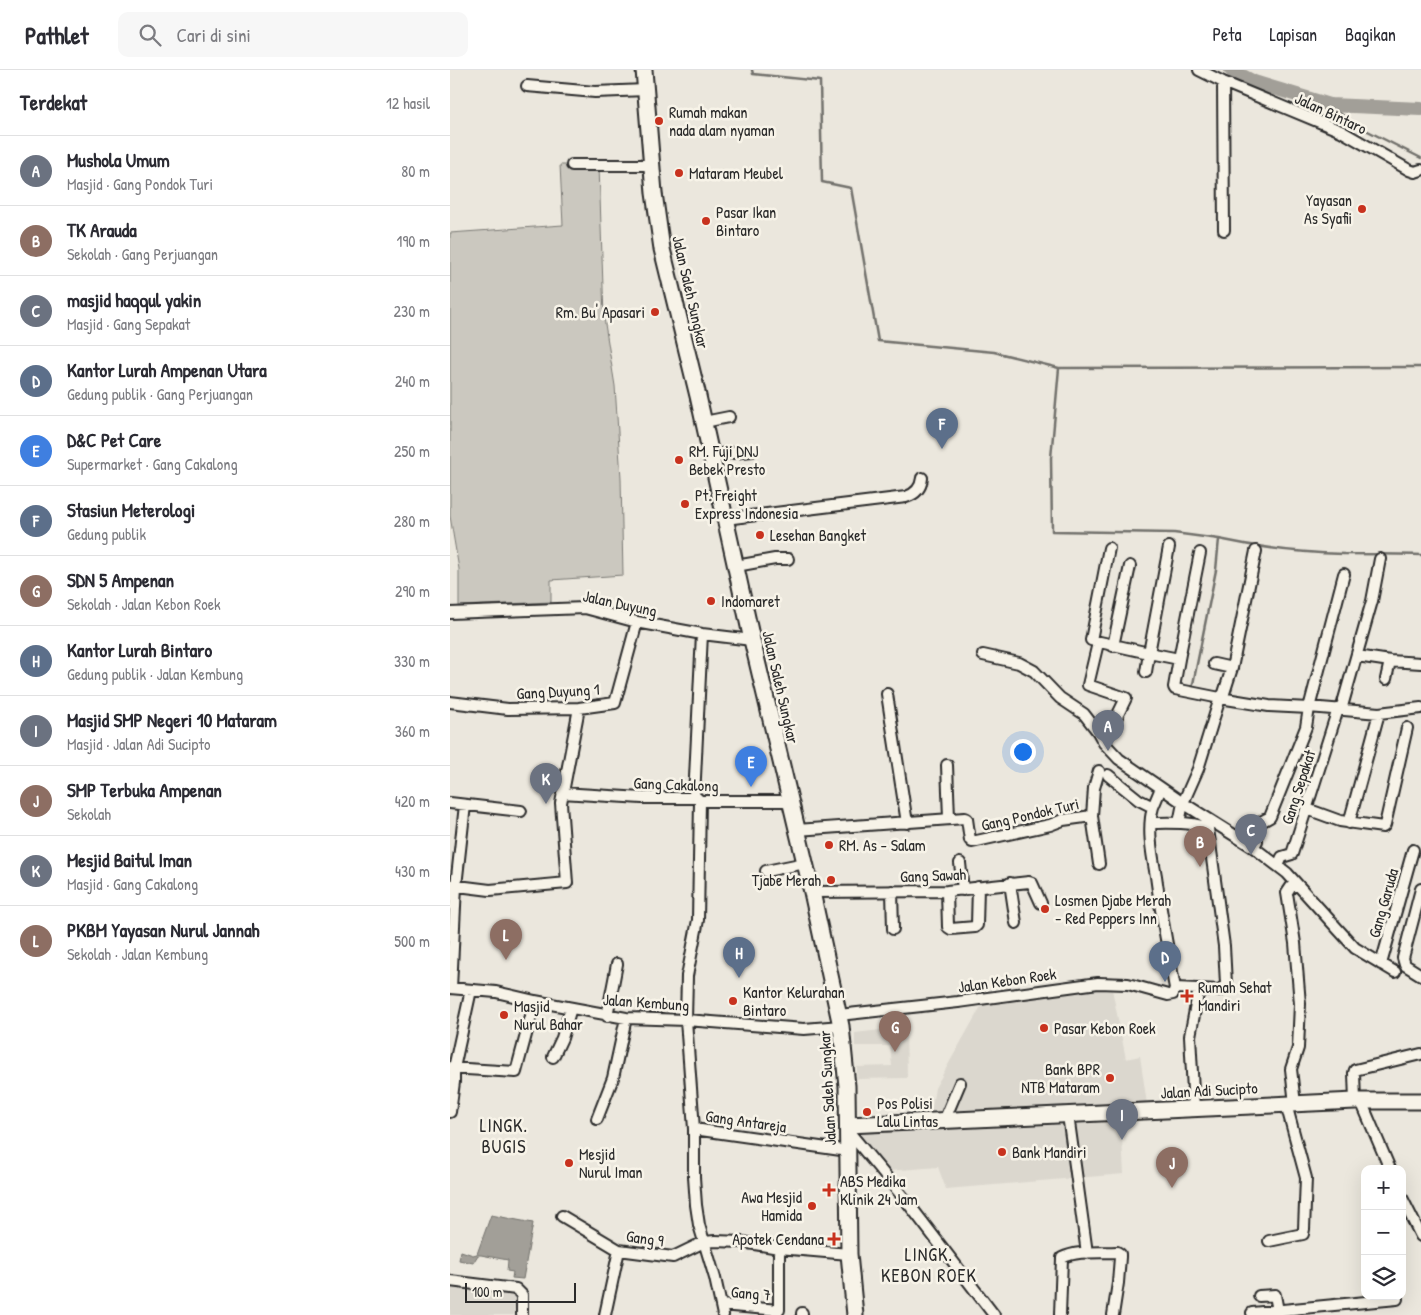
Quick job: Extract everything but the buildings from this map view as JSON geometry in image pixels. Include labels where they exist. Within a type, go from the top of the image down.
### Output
[{"type":"highway","name":"Jalan Saleh Sungkar","points":[[644,70],[652,165],[662,249],[704,422],[840,1021],[847,1086],[849,1254],[855,1315]]},
{"type":"highway","name":"Jalan Adi Sucipto","points":[[848,1128],[1194,1108],[1421,1100]]},
{"type":"street","name":"Jalan Bintaro","points":[[1199,70],[1223,82],[1341,131],[1412,172],[1421,170]]},
{"type":"street","points":[[1223,82],[1224,230]]},
{"type":"street","points":[[527,86],[595,92],[646,90]]},
{"type":"street","points":[[572,166],[652,165]]},
{"type":"street","points":[[704,422],[729,417]]},
{"type":"street","points":[[711,455],[752,451]]},
{"type":"street","points":[[725,519],[906,497],[918,490],[922,478]]},
{"type":"street","points":[[1146,672],[1169,547]]},
{"type":"street","points":[[1109,548],[1090,637],[1093,642],[1179,659]]},
{"type":"street","points":[[1179,823],[1183,803],[1200,762],[1232,668],[1256,551]]},
{"type":"street","points":[[1200,553],[1175,689],[1269,706],[1379,712],[1421,708]]},
{"type":"street","points":[[736,566],[775,559],[788,559]]},
{"type":"street","name":"Gang Sepakat","points":[[1278,866],[1282,857],[1292,854],[1307,810],[1358,656],[1380,559]]},
{"type":"street","points":[[1113,646],[1130,566]]},
{"type":"street","points":[[1253,847],[1257,841],[1255,830],[1257,824],[1270,817],[1306,727],[1309,708],[1344,574]]},
{"type":"street","name":"Jalan Duyung","points":[[450,613],[585,608],[637,622],[702,634],[752,640]]},
{"type":"street","name":"Gang Duyung 1","points":[[450,702],[508,709],[579,708],[615,703],[637,622]]},
{"type":"street","points":[[694,1129],[686,1020],[687,976],[698,920],[696,742],[702,634]]},
{"type":"street","points":[[1098,643],[1088,685],[1126,698],[1104,743]]},
{"type":"street","points":[[982,655],[1019,663],[1034,671],[1060,698],[1084,714],[1104,743],[1119,759],[1183,803],[1253,847],[1278,866],[1355,948],[1395,972]]},
{"type":"street","points":[[1358,656],[1421,663]]},
{"type":"street","points":[[1386,679],[1390,661]]},
{"type":"street","points":[[1214,664],[1232,668]]},
{"type":"street","points":[[886,694],[908,823]]},
{"type":"street","points":[[453,886],[490,890],[567,883],[561,816],[562,794],[579,708]]},
{"type":"street","points":[[1349,823],[1379,712]]},
{"type":"street","points":[[1307,810],[1349,823],[1385,826],[1407,728]]},
{"type":"street","points":[[797,830],[908,823],[950,818],[947,765]]},
{"type":"street","points":[[1092,816],[1094,788],[1104,773],[1138,800],[1153,807]]},
{"type":"street","points":[[1151,822],[1179,823],[1206,827],[1208,829],[1224,946],[1226,984],[1225,988],[1221,990],[1175,988],[1157,884],[1151,822],[1153,807],[1161,788]]},
{"type":"street","name":"Gang Cakalong","points":[[562,794],[697,800],[789,801]]},
{"type":"street","points":[[450,803],[521,811]]},
{"type":"street","points":[[451,988],[453,886],[465,805]]},
{"type":"street","name":"Gang Pondok Turi","points":[[950,818],[967,819],[970,840],[972,842],[1050,825],[1063,820],[1092,816],[1099,864]]},
{"type":"street","name":"Gang Garuda","points":[[1381,964],[1413,850]]},
{"type":"street","points":[[766,871],[805,863]]},
{"type":"street","points":[[960,863],[963,890]]},
{"type":"street","name":"Gang Sawah","points":[[812,892],[947,891],[1032,882],[1041,903]]},
{"type":"street","points":[[1010,883],[1016,923]]},
{"type":"street","points":[[1269,1241],[1303,1234],[1304,1229],[1305,1169],[1291,1104],[1291,1069],[1298,1048],[1300,1004],[1295,943],[1287,894],[1291,887],[1297,885]]},
{"type":"street","points":[[947,891],[948,927],[951,929],[975,927],[977,925],[978,888]]},
{"type":"street","points":[[1421,889],[1403,958],[1405,965],[1421,975]]},
{"type":"street","points":[[892,891],[893,929]]},
{"type":"street","points":[[607,1016],[616,964]]},
{"type":"street","name":"Jalan Kebon Roek","points":[[840,1021],[958,1002],[1098,983],[1128,984],[1168,995],[1173,994],[1175,988]]},
{"type":"street","name":"Jalan Kembung","points":[[451,988],[496,992],[607,1016],[626,1018],[686,1020],[804,1029],[840,1021]]},
{"type":"street","points":[[450,1112],[454,1082],[452,1068],[471,990]]},
{"type":"street","points":[[1194,1108],[1190,1036],[1199,990]]},
{"type":"street","points":[[452,1068],[516,1072],[535,1001]]},
{"type":"street","points":[[553,1057],[562,1038],[571,1008]]},
{"type":"street","points":[[597,1119],[613,1078],[626,1018]]},
{"type":"street","points":[[1388,1165],[1358,1101],[1354,1073],[1355,1070],[1421,1054]]},
{"type":"street","points":[[944,1121],[960,1083]]},
{"type":"street","points":[[1068,1115],[1087,1253]]},
{"type":"street","points":[[848,1128],[908,1202],[994,1315]]},
{"type":"street","name":"Gang Antareja","points":[[722,1310],[715,1278],[699,1224],[694,1177],[694,1129],[848,1152]]},
{"type":"street","points":[[1406,1206],[1421,1236]]},
{"type":"street","name":"Gang 9","points":[[562,1216],[619,1250],[673,1256],[704,1242],[742,1242],[779,1248],[849,1254]]},
{"type":"street","name":"Gang 7","points":[[722,1310],[779,1310],[779,1248]]},
{"type":"street","points":[[605,1315],[619,1250]]},
{"type":"street","points":[[1060,1315],[1062,1258],[1066,1255],[1117,1252],[1120,1254],[1113,1315]]},
{"type":"street","points":[[450,1281],[516,1289],[522,1295],[522,1315]]},
{"type":"street","points":[[1259,1296],[1275,1295],[1278,1311]]},
{"type":"street","points":[[1252,1314],[1278,1311],[1309,1312],[1389,1300]]},
{"type":"shaded area","points":[[560,165],[599,165],[604,318],[615,386],[621,478],[623,575],[551,580],[551,602],[459,606],[459,569],[450,516],[450,233],[563,225]]},
{"type":"shaded area","name":"Pasar Kebon Roek","points":[[1111,984],[1126,1059],[1140,1056],[1147,1104],[931,1112],[935,1088],[984,1001]]},
{"type":"shaded area","points":[[906,1027],[907,1078],[857,1079],[857,1067],[892,1066],[890,1046],[855,1046],[855,1033]]},
{"type":"shaded area","points":[[1121,1122],[1124,1174],[946,1189],[938,1167],[888,1171],[857,1133]]},
{"type":"shaded area","points":[[491,1215],[533,1223],[523,1279],[512,1278],[513,1272],[507,1271],[508,1260],[478,1255],[473,1263],[459,1260],[461,1251],[473,1255],[477,1254]]},
{"type":"shaded area","points":[[450,1284],[516,1292],[514,1315],[450,1315]]},
{"type":"waterway","points":[[752,70],[753,74],[820,81],[822,182],[851,188],[878,341],[994,352],[1059,368],[1421,367]]},
{"type":"waterway","points":[[1231,70],[1254,82],[1330,105],[1421,109]]},
{"type":"waterway","points":[[1330,105],[1352,123],[1421,158]]},
{"type":"waterway","points":[[1059,368],[1051,458],[1052,531],[1174,533],[1219,539],[1216,570],[1192,689]]},
{"type":"waterway","points":[[1219,539],[1313,552],[1421,555]]},
{"type":"place","name":"Rumah makan nada alam nyaman","points":[[659,121]]},
{"type":"place","name":"Mataram Meubel","points":[[679,173]]},
{"type":"place","name":"Yayasan As Syafii","points":[[1362,209]]},
{"type":"place","name":"Pasar Ikan Bintaro","points":[[706,221]]},
{"type":"place","name":"Rm. Bu' Apasari","points":[[655,312]]},
{"type":"place","name":"Stasiun Meterologi","points":[[942,449]]},
{"type":"place","name":"RM. Fuji DNJ Bebek Presto","points":[[679,460]]},
{"type":"place","name":"Pt. Freight Express Indonesia","points":[[685,504]]},
{"type":"place","name":"Lesehan Bangket","points":[[760,535]]},
{"type":"place","name":"Indomaret","points":[[711,601]]},
{"type":"place","name":"Mushola Umum","points":[[1108,751]]},
{"type":"place","name":"D&C Pet Care","points":[[751,787]]},
{"type":"place","name":"Mesjid Baitul Iman","points":[[546,804]]},
{"type":"place","name":"RM. As - Salam","points":[[829,845]]},
{"type":"place","name":"masjid haqqul yakin","points":[[1251,855]]},
{"type":"place","name":"TK Arauda","points":[[1200,867]]},
{"type":"place","name":"Tjabe Merah","points":[[831,880]]},
{"type":"place","name":"Losmen Djabe Merah - Red Peppers Inn","points":[[1045,909]]},
{"type":"place","name":"PKBM Yayasan Nurul Jannah","points":[[506,960]]},
{"type":"place","name":"Kantor Lurah Bintaro","points":[[739,978]]},
{"type":"place","name":"Kantor Lurah Ampenan Utara","points":[[1165,982]]},
{"type":"place","name":"Rumah Sehat Mandiri","points":[[1187,996]]},
{"type":"place","name":"Kantor Kelurahan Bintaro","points":[[733,1001]]},
{"type":"place","name":"Masjid Nurul Bahar","points":[[504,1015]]},
{"type":"place","name":"Pasar Kebon Roek","points":[[1044,1028]]},
{"type":"place","name":"SDN 5 Ampenan","points":[[895,1052]]},
{"type":"place","name":"Bank BPR NTB Mataram","points":[[1110,1078]]},
{"type":"place","name":"Pos Polisi Lalu Lintas","points":[[867,1112]]},
{"type":"place","name":"Masjid SMP Negeri 10 Mataram","points":[[1122,1140]]},
{"type":"place","name":"Bank Mandiri","points":[[1002,1152]]},
{"type":"place","name":"Mesjid Nurul Iman","points":[[569,1163]]},
{"type":"place","name":"SMP Terbuka Ampenan","points":[[1172,1188]]},
{"type":"place","name":"ABS Medika Klinik 24 Jam","points":[[829,1190]]},
{"type":"place","name":"Awa Mesjid Hamida","points":[[812,1206]]},
{"type":"place","name":"Apotek Cendana","points":[[834,1239]]},
{"type":"district","name":"LINGK. BUGIS","points":[[504,1135]]},
{"type":"district","name":"LINGK. KEBON ROEK","points":[[929,1264]]}]
